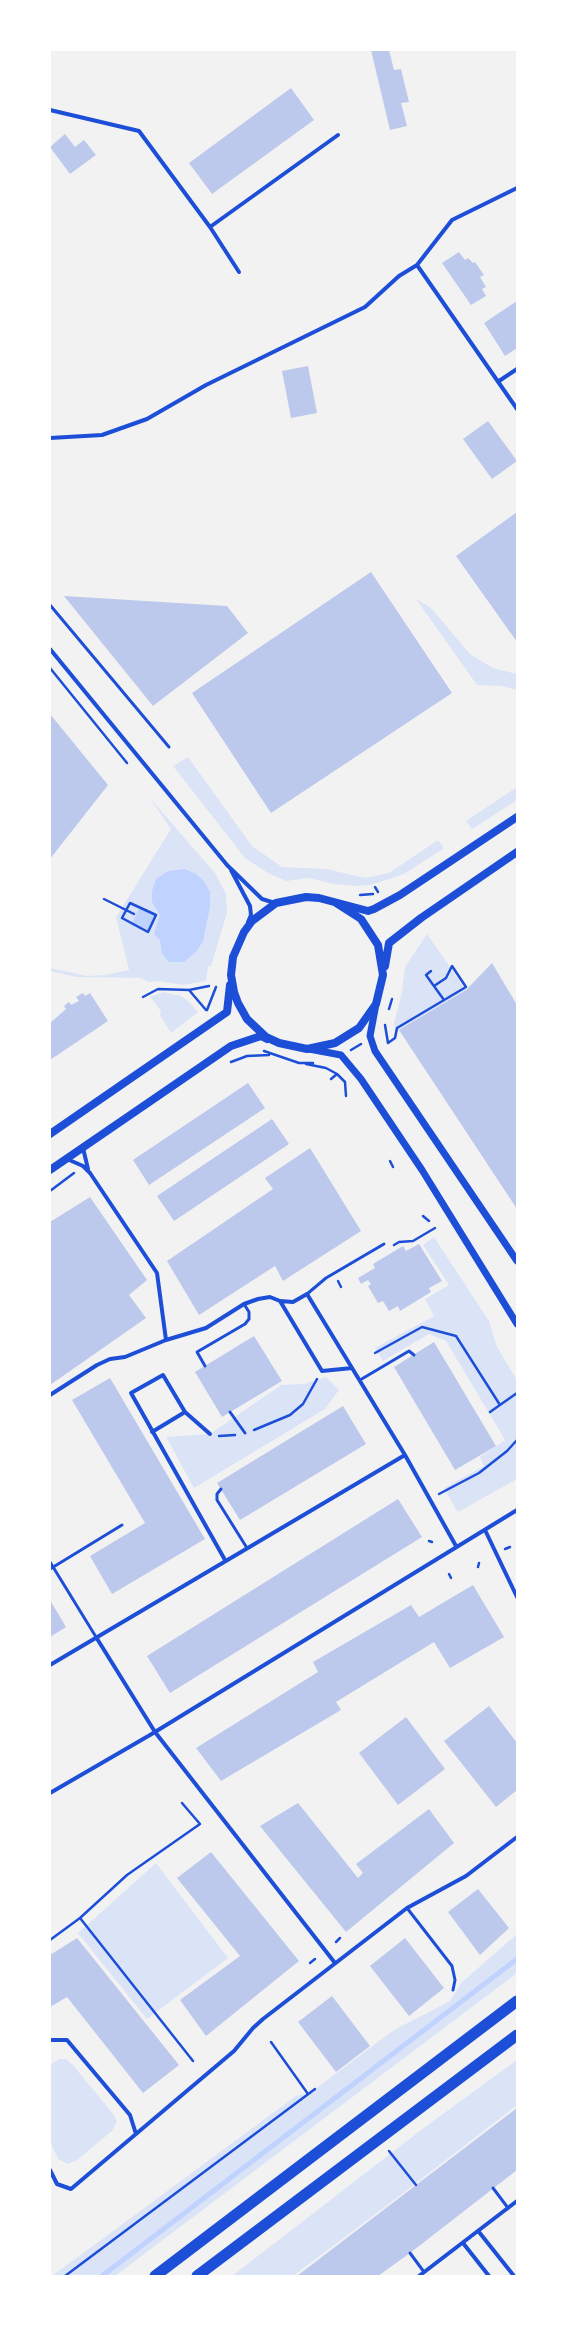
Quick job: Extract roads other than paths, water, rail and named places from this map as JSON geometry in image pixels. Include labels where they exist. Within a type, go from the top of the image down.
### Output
[{"type":"highway","points":[[155,2276],[517,2001]]},
{"type":"highway","points":[[197,2276],[517,2035]]},
{"type":"main road","points":[[50,1134],[227,1012],[236,946],[252,921],[276,903],[306,897],[368,911],[374,909],[400,895],[517,817]]},
{"type":"main road","points":[[50,1170],[231,1046],[261,1036],[278,1043],[307,1049],[323,1047],[350,1036],[370,1016],[376,1004],[389,943],[421,918],[517,852]]},
{"type":"main road","points":[[336,903],[355,914],[371,931],[378,945],[383,975]]},
{"type":"main road","points":[[231,975],[238,1003],[247,1019],[266,1037],[278,1043]]},
{"type":"street","points":[[50,110],[140,132],[210,227],[239,272]]},
{"type":"street","points":[[210,227],[338,135]]},
{"type":"street","points":[[50,438],[102,435],[147,419],[206,385],[365,307],[399,276],[417,265],[452,220],[517,188]]},
{"type":"street","points":[[417,265],[517,409]]},
{"type":"street","points":[[499,381],[517,369]]},
{"type":"street","points":[[50,649],[227,865],[262,899],[276,903]]},
{"type":"street","points":[[227,865],[246,896],[251,912],[236,946]]},
{"type":"street","points":[[376,1004],[370,1036],[375,1050],[517,1261]]},
{"type":"street","points":[[307,1049],[341,1055],[361,1079],[422,1170],[517,1324]]},
{"type":"street","points":[[83,1148],[90,1173]]},
{"type":"street","points":[[66,1159],[83,1166],[90,1173],[157,1273],[166,1340]]},
{"type":"street","points":[[50,1395],[97,1364],[139,1352],[166,1340],[206,1328],[244,1304],[270,1297],[280,1301],[293,1302],[307,1294],[405,1455],[456,1546]]},
{"type":"street","points":[[280,1301],[322,1371],[352,1368]]},
{"type":"street","points":[[210,1434],[186,1412],[163,1375],[131,1393],[225,1560]]},
{"type":"street","points":[[152,1432],[186,1412]]},
{"type":"street","points":[[50,1665],[225,1560],[405,1455]]},
{"type":"street","points":[[50,1793],[155,1732],[456,1546],[517,1510]]},
{"type":"street","points":[[485,1530],[517,1597]]},
{"type":"street","points":[[96,1637],[155,1732],[336,1963]]},
{"type":"street","points":[[50,2170],[56,2184],[71,2189],[234,2051],[253,2028],[407,1908],[466,1876],[517,1837]]},
{"type":"street","points":[[50,2040],[67,2040],[130,2115],[136,2134]]},
{"type":"street","points":[[419,2276],[517,2201]]},
{"type":"street","points":[[478,2232],[514,2276]]},
{"type":"street","points":[[463,2243],[489,2276]]},
{"type":"lane","points":[[50,605],[169,747]]},
{"type":"lane","points":[[307,1294],[326,1278],[384,1244]]},
{"type":"lane","points":[[205,1366],[197,1352],[245,1324],[249,1319],[249,1312],[244,1304]]},
{"type":"lane","points":[[360,1380],[409,1351],[414,1355]]},
{"type":"lane","points":[[230,1412],[245,1433]]},
{"type":"lane","points":[[221,1489],[217,1494],[217,1500],[247,1548]]},
{"type":"lane","points":[[52,1568],[122,1525]]},
{"type":"lane","points":[[50,1562],[52,1568],[96,1637]]},
{"type":"lane","points":[[407,1908],[452,1966],[455,1980],[453,1990]]},
{"type":"lane","points":[[493,2188],[508,2208]]},
{"type":"lane","points":[[410,2253],[424,2272]]},
{"type":"water","points":[[185,869],[196,874],[204,881],[210,892],[210,907],[203,941],[196,952],[184,962],[169,962],[162,954],[160,940],[154,934],[160,915],[152,902],[152,891],[156,879],[168,871]]},
{"type":"water","points":[[140,907],[156,915],[148,933],[131,925]]},
{"type":"waterway","points":[[102,2276],[517,1959]]}]
